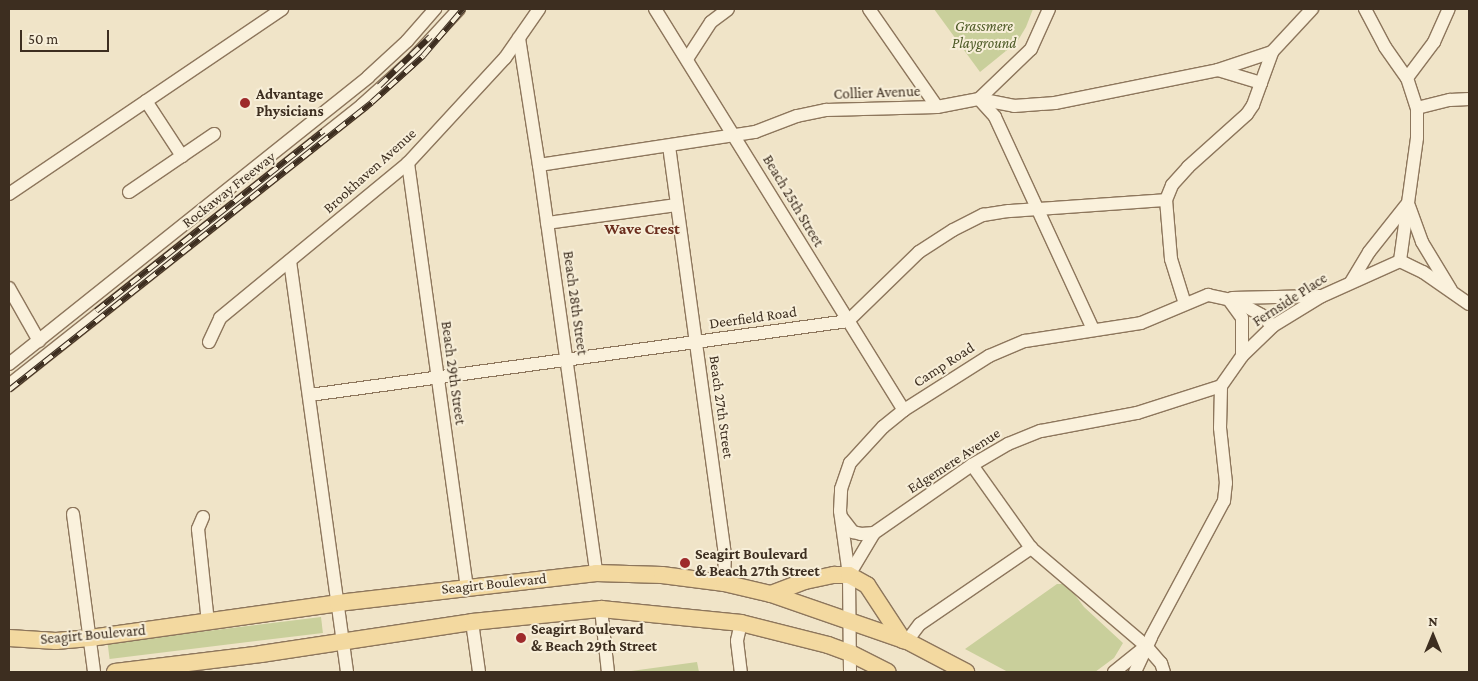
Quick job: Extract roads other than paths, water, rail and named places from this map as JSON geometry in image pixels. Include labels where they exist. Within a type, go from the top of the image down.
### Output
[{"type":"main road","name":"Seagirt Boulevard","points":[[9,638],[56,641],[90,638],[338,603],[596,573],[662,575],[724,582],[771,594],[905,640],[966,672]]},
{"type":"main road","points":[[771,594],[805,581],[834,575],[849,575],[868,585],[905,640]]},
{"type":"main road","points":[[115,672],[215,666],[342,641],[472,622],[601,609],[741,623],[850,653],[888,672]]},
{"type":"street","points":[[9,194],[282,9]]},
{"type":"street","name":"Rockaway Freeway","points":[[9,364],[368,77],[407,40],[435,9]]},
{"type":"street","name":"Rockaway Freeway","points":[[9,384],[370,99],[410,62],[459,9]]},
{"type":"street","name":"Brookhaven Avenue","points":[[209,342],[220,318],[408,163],[506,58],[538,9]]},
{"type":"street","name":"Beach 25th Street","points":[[655,9],[904,410]]},
{"type":"street","points":[[687,59],[711,22],[728,9]]},
{"type":"street","points":[[869,9],[937,107]]},
{"type":"street","points":[[1049,9],[1032,49],[979,99],[995,117],[1093,330]]},
{"type":"street","name":"Collier Avenue","points":[[1218,70],[1261,83],[1272,52],[1312,9]]},
{"type":"street","points":[[1365,9],[1385,48],[1407,78],[1417,108],[1417,138],[1400,261],[1451,290],[1469,304]]},
{"type":"street","points":[[1407,78],[1434,42],[1449,9]]},
{"type":"street","name":"Beach 28th Street","points":[[519,38],[539,165],[596,573]]},
{"type":"street","name":"Collier Avenue","points":[[539,165],[755,132],[797,116],[826,110],[937,107],[979,99],[1014,106],[1055,103],[1218,70],[1272,52]]},
{"type":"street","points":[[1185,304],[1171,259],[1166,200],[1172,185],[1188,167],[1247,114],[1254,105],[1261,83]]},
{"type":"street","points":[[1417,108],[1450,100],[1469,99]]},
{"type":"street","points":[[146,101],[182,156]]},
{"type":"street","points":[[129,192],[214,134]]},
{"type":"street","name":"Beach 27th Street","points":[[668,146],[725,553],[724,582]]},
{"type":"street","name":"Beach 29th Street","points":[[408,163],[467,587]]},
{"type":"street","points":[[848,321],[919,252],[953,230],[983,216],[1009,210],[1166,200]]},
{"type":"street","points":[[1351,282],[1373,248],[1408,202]]},
{"type":"street","points":[[1408,202],[1422,242],[1451,290]]},
{"type":"street","points":[[547,223],[676,205]]},
{"type":"street","points":[[290,261],[347,672]]},
{"type":"street","name":"Fernside Place","points":[[1221,386],[1242,356],[1273,326],[1322,296],[1400,261]]},
{"type":"street","points":[[9,288],[39,340]]},
{"type":"street","name":"Camp Road","points":[[850,672],[849,575],[840,511],[841,489],[850,463],[884,427],[904,410],[1003,348],[1025,341],[1141,323],[1208,295],[1227,298],[1261,315],[1273,326]]},
{"type":"street","points":[[1227,298],[1322,296]]},
{"type":"street","points":[[1227,298],[1242,318],[1242,356]]},
{"type":"street","name":"Deerfield Road","points":[[310,395],[848,321]]},
{"type":"street","points":[[1135,672],[1146,646],[1224,501],[1226,483],[1220,428],[1221,386]]},
{"type":"street","name":"Edgemere Avenue","points":[[849,575],[874,533],[972,465],[1008,444],[1041,431],[1137,413],[1221,386]]},
{"type":"street","points":[[972,465],[1030,548],[1146,646],[1161,664],[1164,672]]},
{"type":"street","points":[[840,511],[845,524],[853,532],[861,534],[874,533]]},
{"type":"street","points":[[73,514],[94,672]]},
{"type":"street","points":[[203,517],[198,529],[208,622]]},
{"type":"street","points":[[905,640],[920,624],[1030,548]]},
{"type":"street","points":[[601,609],[608,672]]},
{"type":"street","points":[[472,622],[479,672]]},
{"type":"street","points":[[741,623],[738,641],[741,672]]},
{"type":"street","points":[[1114,672],[1146,646]]},
{"type":"railway","points":[[9,390],[372,102],[423,56],[463,9]]},
{"type":"railway","points":[[379,86],[430,37]]},
{"type":"railway","points":[[96,311],[323,131]]},
{"type":"place","name":"Advantage Physicians","points":[[245,103]]},
{"type":"place","name":"Seagirt Boulevard & Beach 27th Street","points":[[685,563]]},
{"type":"place","name":"Seagirt Boulevard & Beach 29th Street","points":[[521,638]]},
{"type":"district","name":"Wave Crest","points":[[642,229]]},
{"type":"park label","name":"Grassmere Playground","points":[[984,34]]}]
